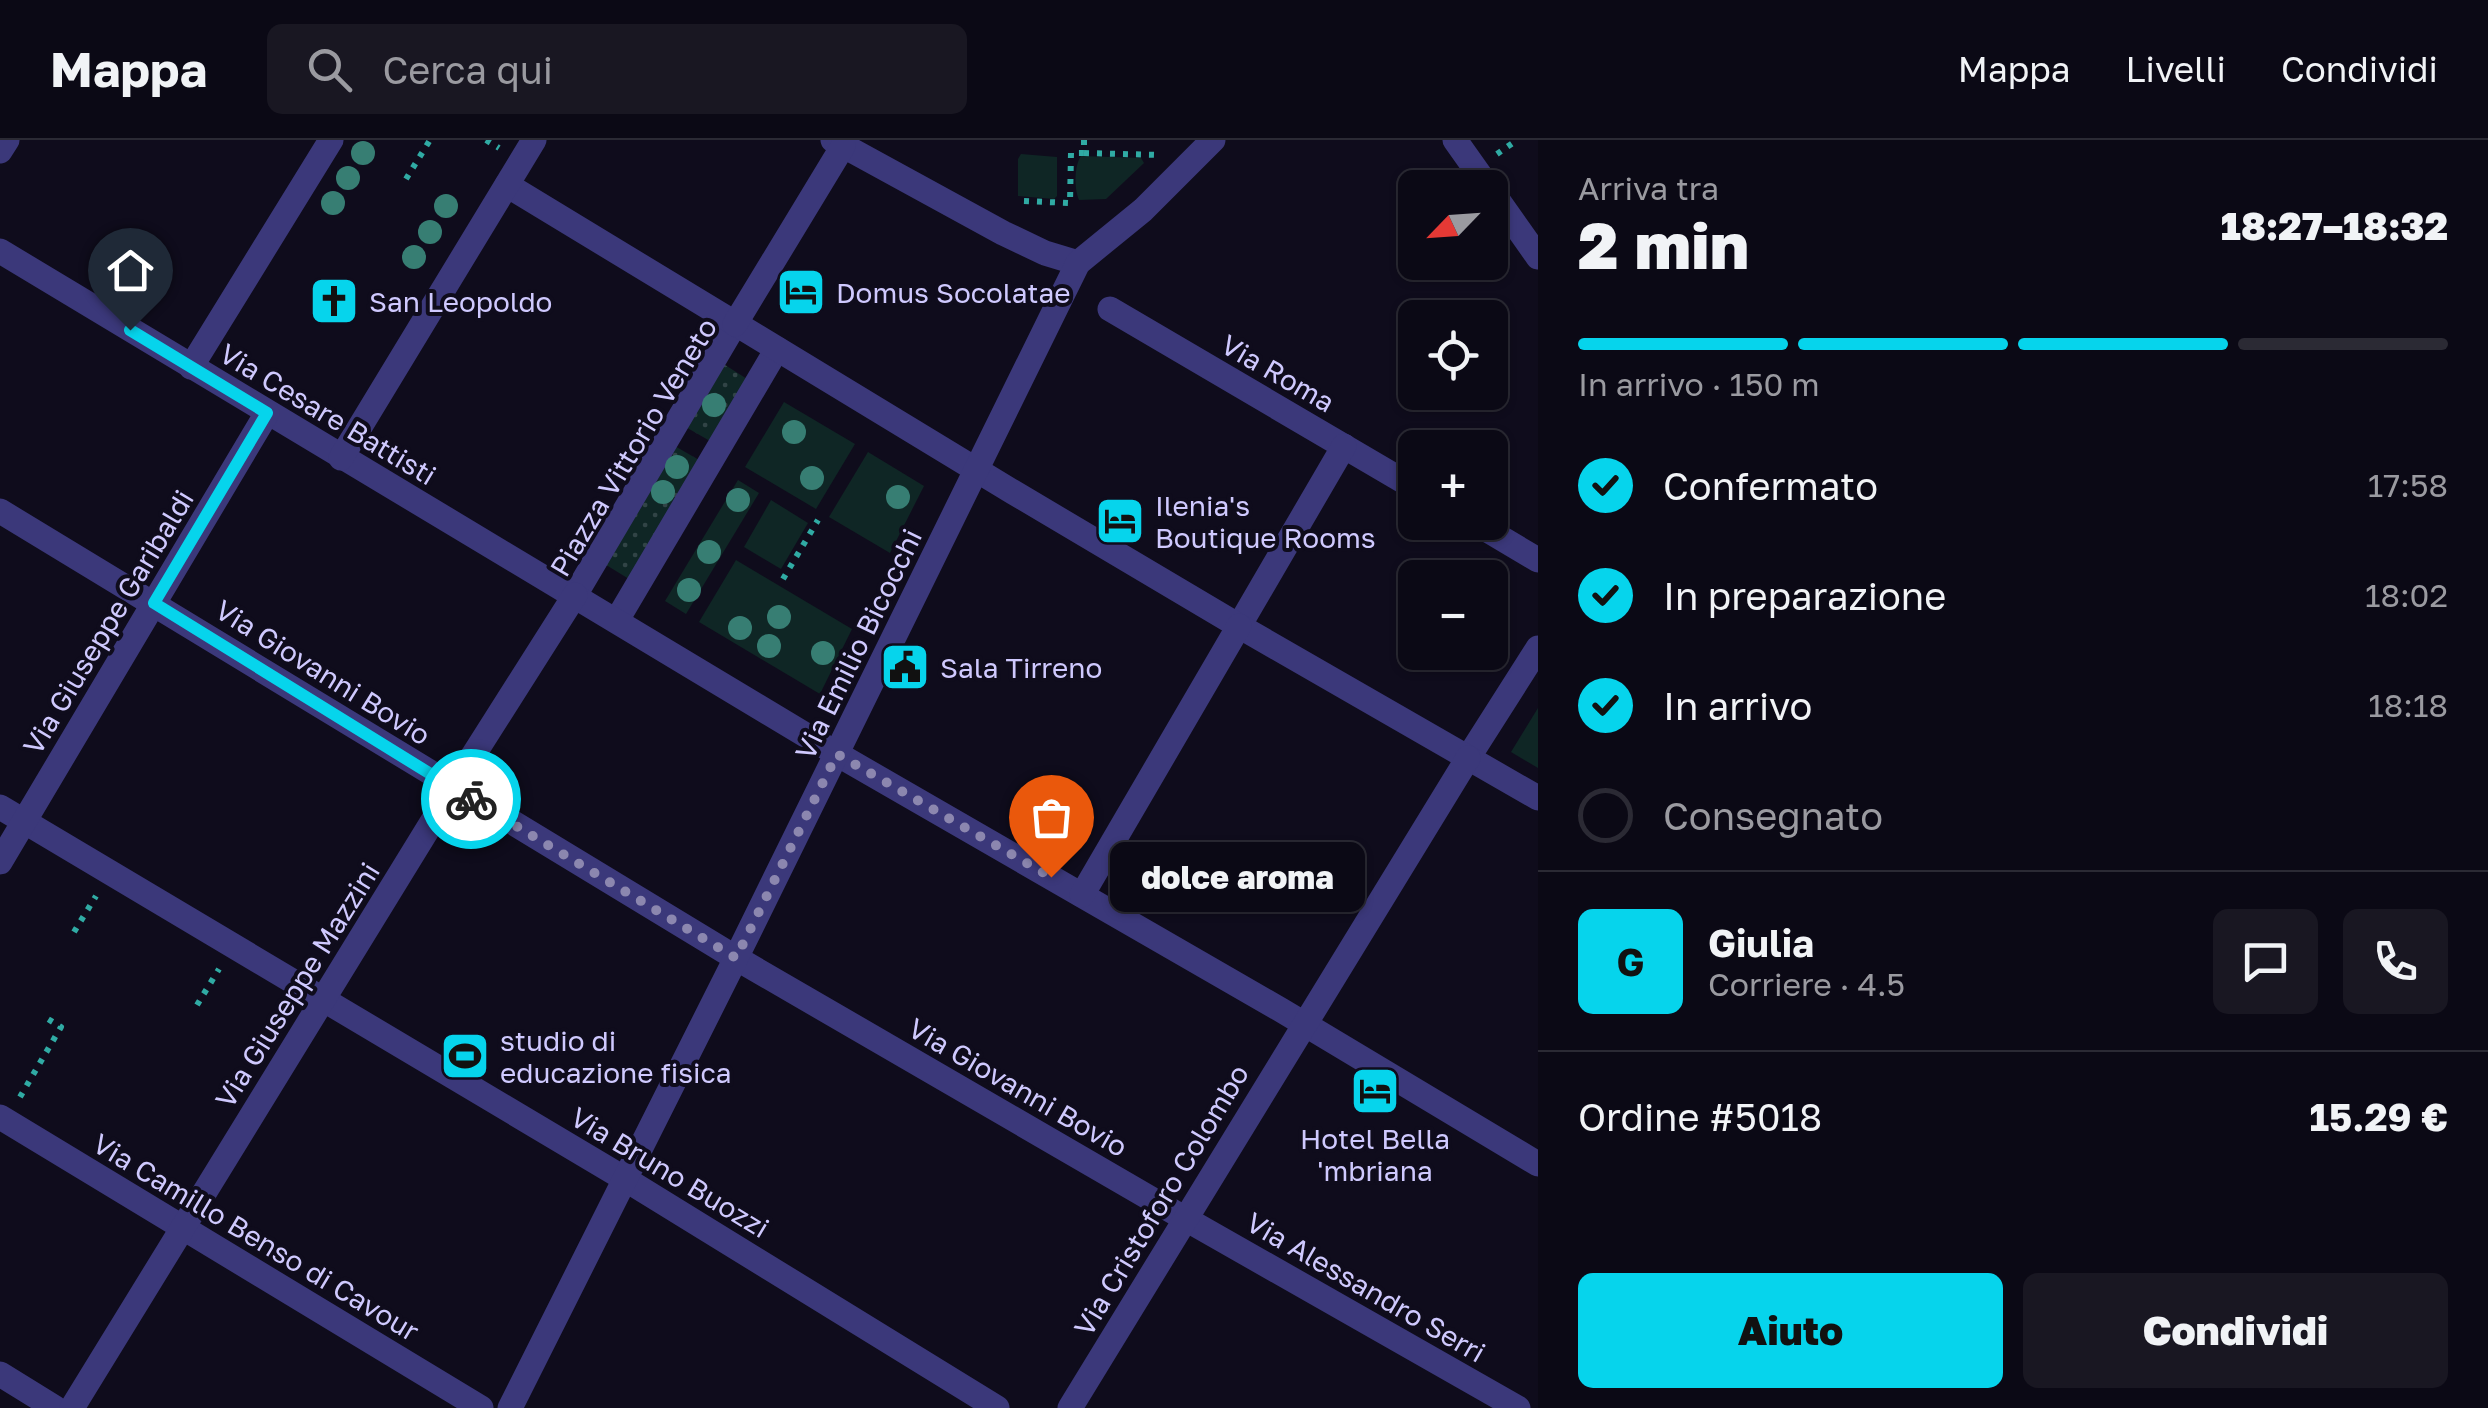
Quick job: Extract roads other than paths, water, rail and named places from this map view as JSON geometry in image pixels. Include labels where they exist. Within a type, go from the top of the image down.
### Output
[{"type":"street","points":[[0,151],[6,140]]},
{"type":"street","points":[[192,367],[330,140]]},
{"type":"street","points":[[340,458],[534,140]]},
{"type":"street","name":"Via Emilio Bicocchi","points":[[510,1408],[1078,263],[1143,210],[1213,140]]},
{"type":"street","points":[[1455,140],[1477,170]]},
{"type":"street","points":[[506,185],[735,324],[838,143],[1003,233],[1078,263]]},
{"type":"street","points":[[1508,214],[1538,257]]},
{"type":"street","name":"Via Cesare Battisti","points":[[0,251],[575,596]]},
{"type":"street","name":"Via Roma","points":[[1110,309],[1398,478]]},
{"type":"street","name":"Piazza Vittorio Veneto","points":[[1538,798],[1239,626],[735,324],[575,596],[1538,1164]]},
{"type":"street","points":[[617,620],[778,349]]},
{"type":"street","name":"Via Giuseppe Garibaldi","points":[[0,862],[267,413]]},
{"type":"street","points":[[1082,895],[1344,446]]},
{"type":"street","name":"Via Giovanni Bovio","points":[[0,510],[736,958],[1184,1218]]},
{"type":"street","points":[[1504,540],[1538,560]]},
{"type":"street","name":"Via Giuseppe Mazzini","points":[[72,1408],[575,596]]},
{"type":"street","points":[[1468,758],[1538,648]]},
{"type":"street","name":"Via Cristoforo Colombo","points":[[1070,1408],[1468,758]]},
{"type":"street","name":"Via Bruno Buozzi","points":[[0,807],[626,1179],[997,1408]]},
{"type":"street","name":"Via Camillo Benso di Cavour","points":[[0,1117],[481,1408]]},
{"type":"street","name":"Via Alessandro Serri","points":[[1184,1218],[1518,1408]]},
{"type":"street","points":[[0,1374],[54,1408]]},
{"type":"place","name":"Domus Socolatae","points":[[801,292]]},
{"type":"place","name":"San Leopoldo","points":[[334,301]]},
{"type":"place","name":"Ilenia's Boutique Rooms","points":[[1120,521]]},
{"type":"place","name":"Sala Tirreno","points":[[905,667]]},
{"type":"place","name":"dolce aroma","points":[[1051,877]]},
{"type":"place","name":"studio di educazione fisica","points":[[465,1056]]},
{"type":"place","name":"Hotel Bella 'mbriana","points":[[1375,1091]]}]
